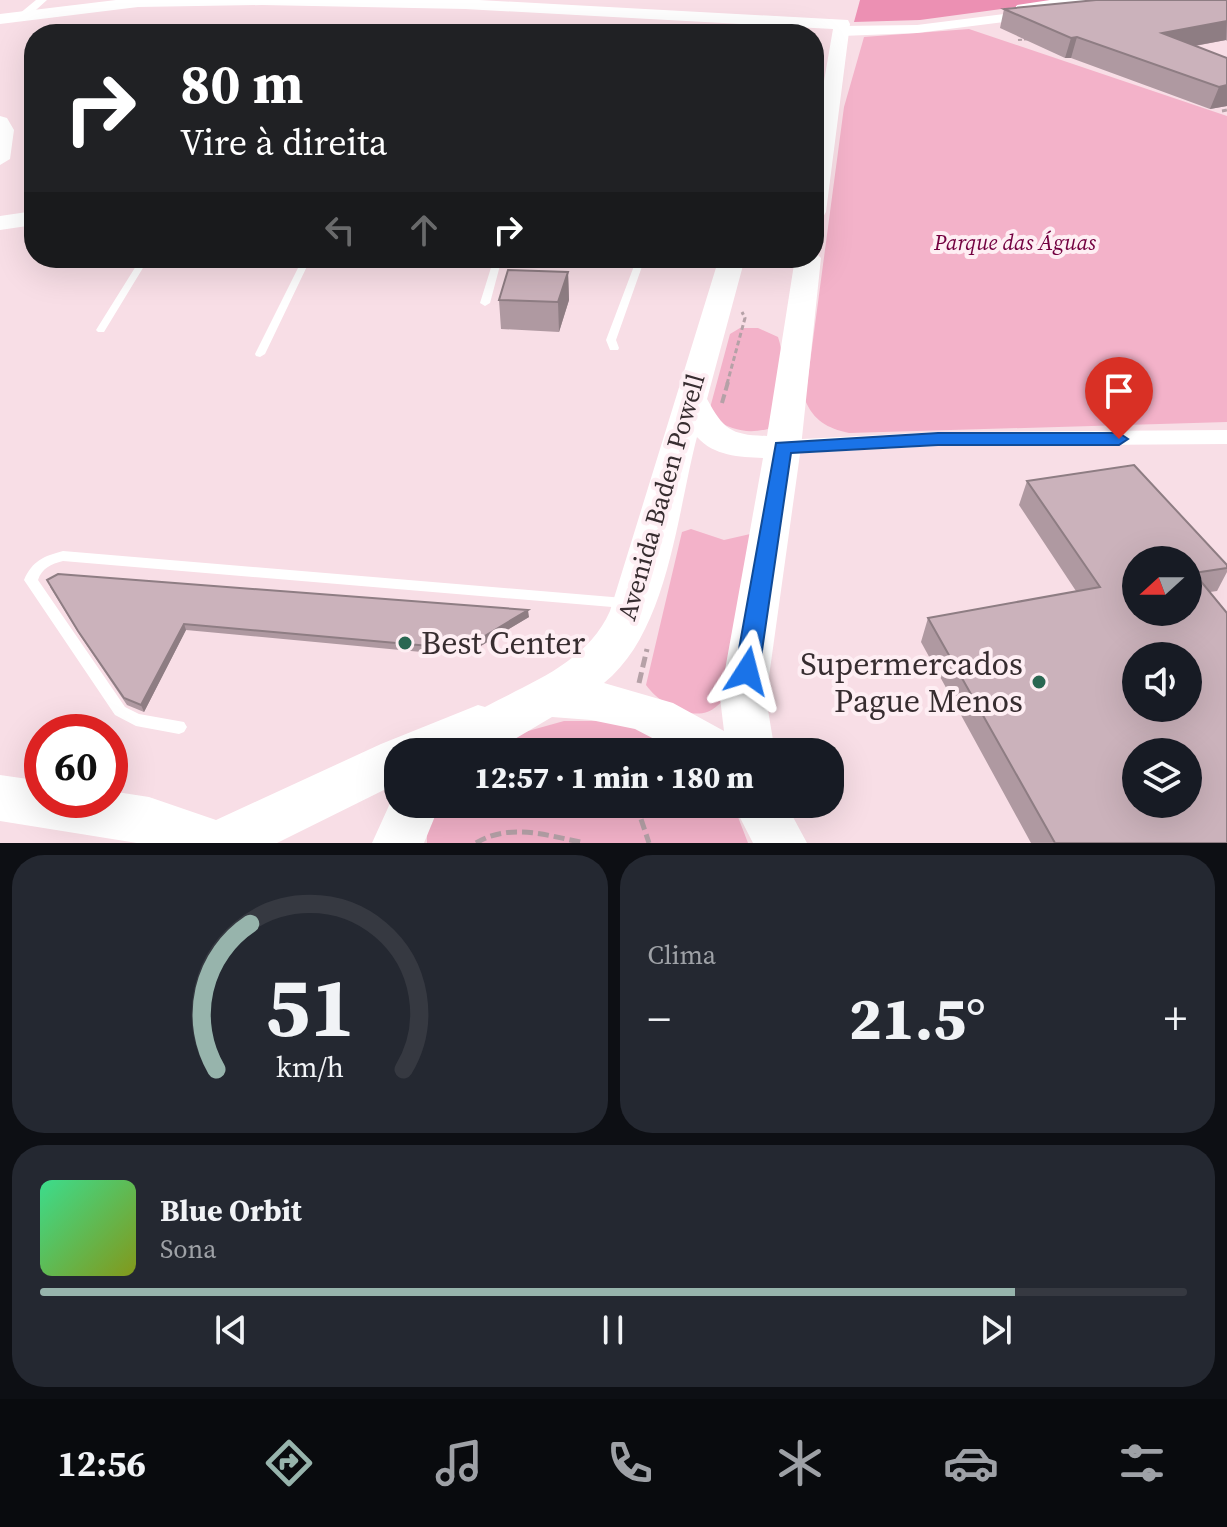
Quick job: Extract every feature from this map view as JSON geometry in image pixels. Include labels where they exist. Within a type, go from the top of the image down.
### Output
[{"type":"main road","points":[[0,19],[137,4],[221,0],[404,2],[732,24]]},
{"type":"main road","points":[[0,26],[137,4],[440,11],[709,24]]},
{"type":"main road","points":[[824,27],[842,27],[824,129]]},
{"type":"main road","name":"Avenida Baden Powell","points":[[480,738],[543,697],[588,673],[615,645],[634,604],[728,268]]},
{"type":"main road","points":[[749,738],[743,698],[783,447],[807,268]]},
{"type":"main road","points":[[690,398],[702,423],[718,441],[732,446],[783,447]]},
{"type":"main road","points":[[447,738],[543,697],[611,703],[669,720],[695,738]]},
{"type":"main road","points":[[223,843],[384,766]]},
{"type":"main road","points":[[0,798],[149,821],[210,843]]},
{"type":"main road","points":[[398,843],[409,818]]},
{"type":"street","points":[[23,16],[42,0]]},
{"type":"street","points":[[842,27],[1086,3]]},
{"type":"street","points":[[0,122],[5,130],[0,159]]},
{"type":"street","points":[[0,207],[24,206]]},
{"type":"street","points":[[0,223],[24,219]]},
{"type":"street","points":[[783,447],[938,439],[1227,437]]},
{"type":"lane","points":[[101,330],[139,268]]},
{"type":"lane","points":[[260,354],[302,268]]},
{"type":"lane","points":[[485,303],[495,268]]},
{"type":"lane","points":[[614,348],[611,340],[637,268]]},
{"type":"lane","points":[[179,727],[136,720],[120,711],[31,580],[34,569],[63,556],[634,604]]},
{"type":"path","points":[[1018,40],[1032,39]]},
{"type":"path","points":[[1222,111],[1227,110]]},
{"type":"path","points":[[641,818],[649,843]]},
{"type":"path","points":[[476,843],[489,833],[527,831],[585,843]]},
{"type":"green space","name":"Parque das Águas","points":[[969,29],[1227,116],[1227,422],[849,433],[834,429],[813,413],[805,400],[844,107],[864,37]]},
{"type":"green space","points":[[740,328],[758,328],[778,337],[781,347],[781,383],[768,429],[746,431],[733,428],[714,419],[710,408],[730,334]]},
{"type":"green space","points":[[691,529],[724,540],[759,532],[728,697],[710,711],[699,714],[673,707],[646,685],[682,532]]},
{"type":"green space","points":[[564,721],[625,721],[656,738],[513,738]]},
{"type":"green space","points":[[434,818],[738,818],[748,843],[427,843],[427,833]]},
{"type":"shaded area","points":[[860,0],[1067,0],[920,20],[854,22]]},
{"type":"building","points":[[1096,0],[1227,0],[1227,21],[1162,33],[1227,58],[1227,85],[1219,87],[1077,37],[1071,38],[1004,9]]},
{"type":"building","points":[[508,270],[568,272],[558,302],[499,300]]},
{"type":"building","name":"Supermercados Pague Menos","points":[[1134,465],[1227,565],[1227,568],[1202,572],[1202,546],[1122,546],[1122,626],[1202,626],[1202,583],[1227,613],[1227,843],[1055,843],[928,618],[1100,587],[1027,481]]},
{"type":"building","name":"Best Center","points":[[58,574],[528,610],[463,649],[184,624],[141,705],[124,698],[78,631],[47,580]]},
{"type":"place","name":"Best Center","points":[[405,643]]},
{"type":"place","name":"Supermercados Pague Menos","points":[[1039,682]]},
{"type":"route","points":[[747,671],[783,447],[938,439],[1119,439]]}]
